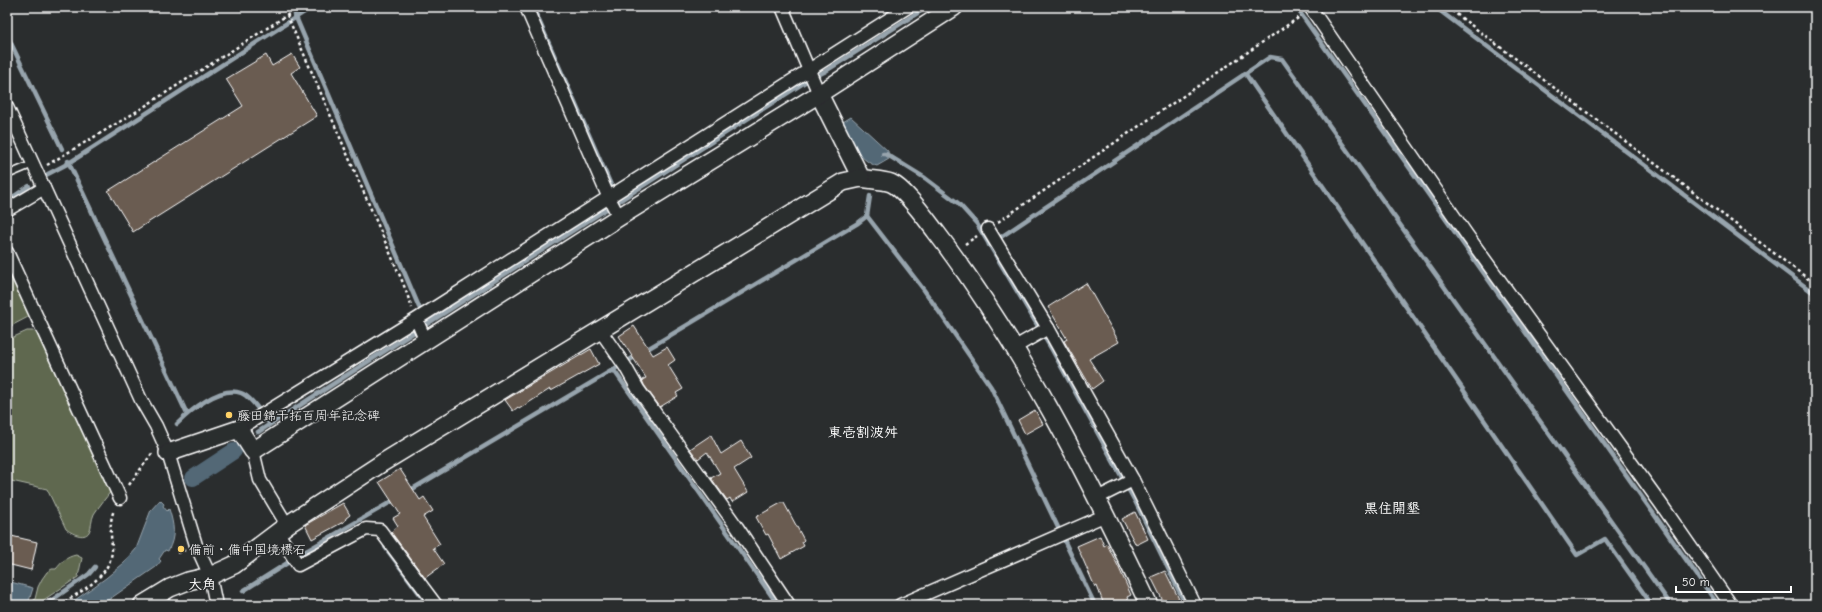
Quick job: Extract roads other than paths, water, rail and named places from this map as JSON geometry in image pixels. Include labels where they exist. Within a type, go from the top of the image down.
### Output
[{"type":"street","points":[[526,7],[613,201]]},
{"type":"street","points":[[782,7],[814,80],[861,178]]},
{"type":"street","points":[[165,445],[239,429],[421,329],[613,201],[814,80],[908,7]]},
{"type":"street","points":[[253,451],[421,329],[613,201],[814,80],[954,7]]},
{"type":"street","points":[[1310,7],[1467,235],[1661,504],[1731,605]]},
{"type":"street","points":[[7,107],[141,400],[165,445],[196,546],[210,576],[216,605]]},
{"type":"street","points":[[142,605],[170,588],[188,581],[210,576],[234,565],[283,529],[382,463],[843,182],[861,178],[891,183],[913,202],[952,253],[1015,347],[1106,515],[1149,605]]},
{"type":"street","points":[[7,210],[44,188]]},
{"type":"street","points":[[993,237],[1195,605]]},
{"type":"street","points":[[7,252],[120,498]]},
{"type":"street","points":[[600,330],[623,363],[638,389],[737,527],[789,605]]},
{"type":"street","points":[[1015,347],[1044,330]]},
{"type":"street","points":[[239,429],[253,451],[255,465],[260,480],[298,565],[366,529],[380,530],[436,605]]},
{"type":"street","points":[[1097,498],[1128,483]]},
{"type":"street","points":[[900,605],[1106,515]]},
{"type":"lane","points":[[7,175],[35,168]]},
{"type":"water","points":[[851,117],[888,151],[889,159],[877,166],[870,163],[860,154],[852,142],[843,122]]},
{"type":"water","points":[[160,500],[164,504],[163,506],[167,511],[169,509],[173,525],[173,535],[171,546],[168,551],[165,550],[159,559],[161,561],[156,567],[101,605],[68,605],[124,563],[136,549],[151,510]]},
{"type":"water","points":[[7,581],[33,588],[29,601],[22,605],[7,605]]},
{"type":"waterway","points":[[46,175],[69,163],[312,7]]},
{"type":"waterway","points":[[533,7],[614,192]]},
{"type":"waterway","points":[[258,432],[808,80],[824,72],[927,7]]},
{"type":"waterway","points":[[1296,7],[1718,605]]},
{"type":"waterway","points":[[1435,7],[1815,294]]},
{"type":"waterway","points":[[295,15],[419,307]]},
{"type":"waterway","points":[[7,35],[62,149]]},
{"type":"waterway","points":[[989,245],[1270,57],[1282,59],[1671,605]]},
{"type":"waterway","points":[[1245,73],[1577,555],[1605,539],[1652,605]]},
{"type":"waterway","points":[[883,154],[886,154],[925,178],[958,203],[977,224],[1051,348],[1136,503],[1186,605]]},
{"type":"waterway","points":[[68,161],[187,414]]},
{"type":"waterway","points":[[7,201],[29,186]]},
{"type":"waterway","points":[[644,351],[858,223],[867,216],[870,196]]},
{"type":"waterway","points":[[867,216],[924,290],[991,387],[1095,605]]},
{"type":"waterway","points":[[409,491],[638,355]]},
{"type":"waterway","points":[[613,369],[778,605]]},
{"type":"waterway","points":[[177,424],[197,406],[215,396],[233,392],[241,393],[249,398],[270,424]]},
{"type":"waterway","points":[[193,478],[234,451]]},
{"type":"waterway","points":[[243,591],[308,550],[396,499]]},
{"type":"waterway","points":[[385,547],[428,605]]},
{"type":"waterway","points":[[45,605],[89,574],[95,567]]},
{"type":"place","name":"藤田錦干拓百周年記念碑","points":[[229,415]]},
{"type":"place","name":"備前・備中国境標石","points":[[181,549]]},
{"type":"district","name":"東壱割波舛","points":[[863,432]]},
{"type":"district","name":"黒住開墾","points":[[1392,508]]},
{"type":"district","name":"大角","points":[[202,584]]}]
